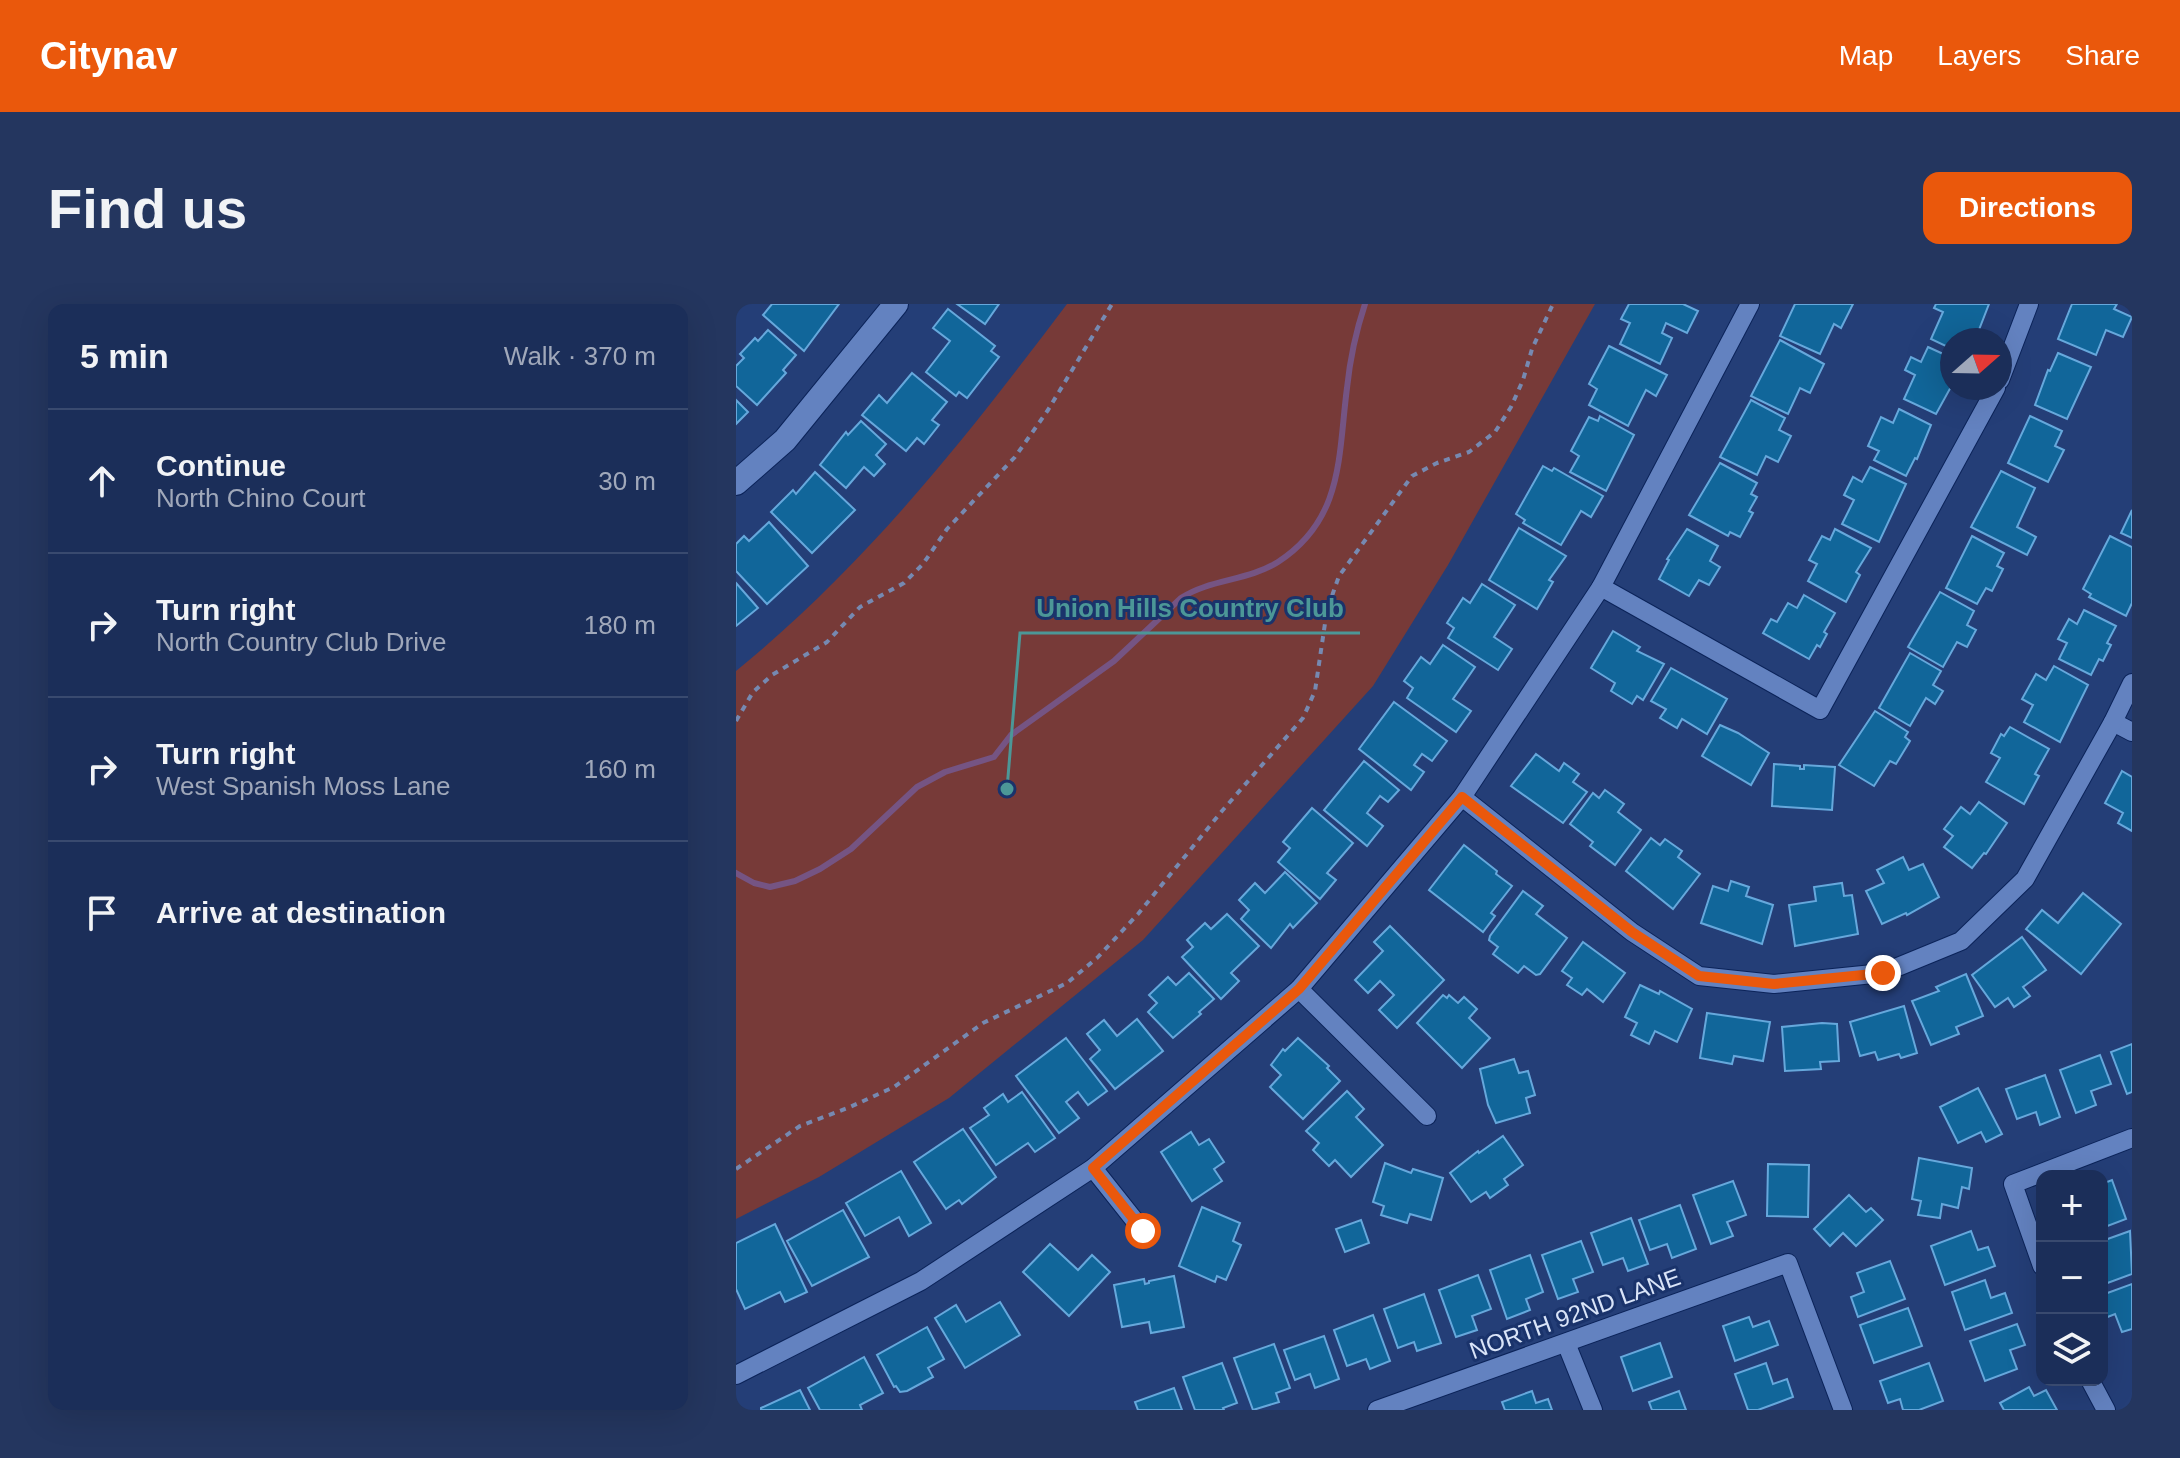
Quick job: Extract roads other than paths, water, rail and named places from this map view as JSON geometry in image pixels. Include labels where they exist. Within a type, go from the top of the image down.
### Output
[{"type":"street","points":[[736,483],[785,440],[896,304]]},
{"type":"street","points":[[736,1375],[921,1281],[1093,1168],[1299,989],[1462,797],[1601,587],[1750,304]]},
{"type":"street","points":[[2012,349],[2029,304]]},
{"type":"street","points":[[1601,587],[1820,710],[1989,400]]},
{"type":"street","points":[[1462,797],[1632,932],[1699,976],[1774,984],[1883,973],[1961,941],[2025,879],[2132,683]]},
{"type":"street","points":[[2113,722],[2132,732]]},
{"type":"street","points":[[1299,989],[1427,1116]]},
{"type":"street","points":[[2036,1249],[2013,1184],[2132,1138]]},
{"type":"street","points":[[1093,1168],[1143,1231]]},
{"type":"street","name":"NORTH 92ND LANE","points":[[1377,1410],[1788,1263],[1843,1410]]},
{"type":"street","points":[[1566,1343],[1593,1410]]},
{"type":"street","points":[[2093,1386],[2106,1410]]},
{"type":"waterway","points":[[736,873],[770,887],[795,881],[820,869],[851,849],[917,787],[945,772],[994,757],[1011,735],[1114,661],[1181,598],[1204,587],[1266,568],[1300,545],[1315,526],[1334,484],[1348,377],[1365,304]]},
{"type":"place","name":"Union Hills Country Club","points":[[1007,789]]}]
